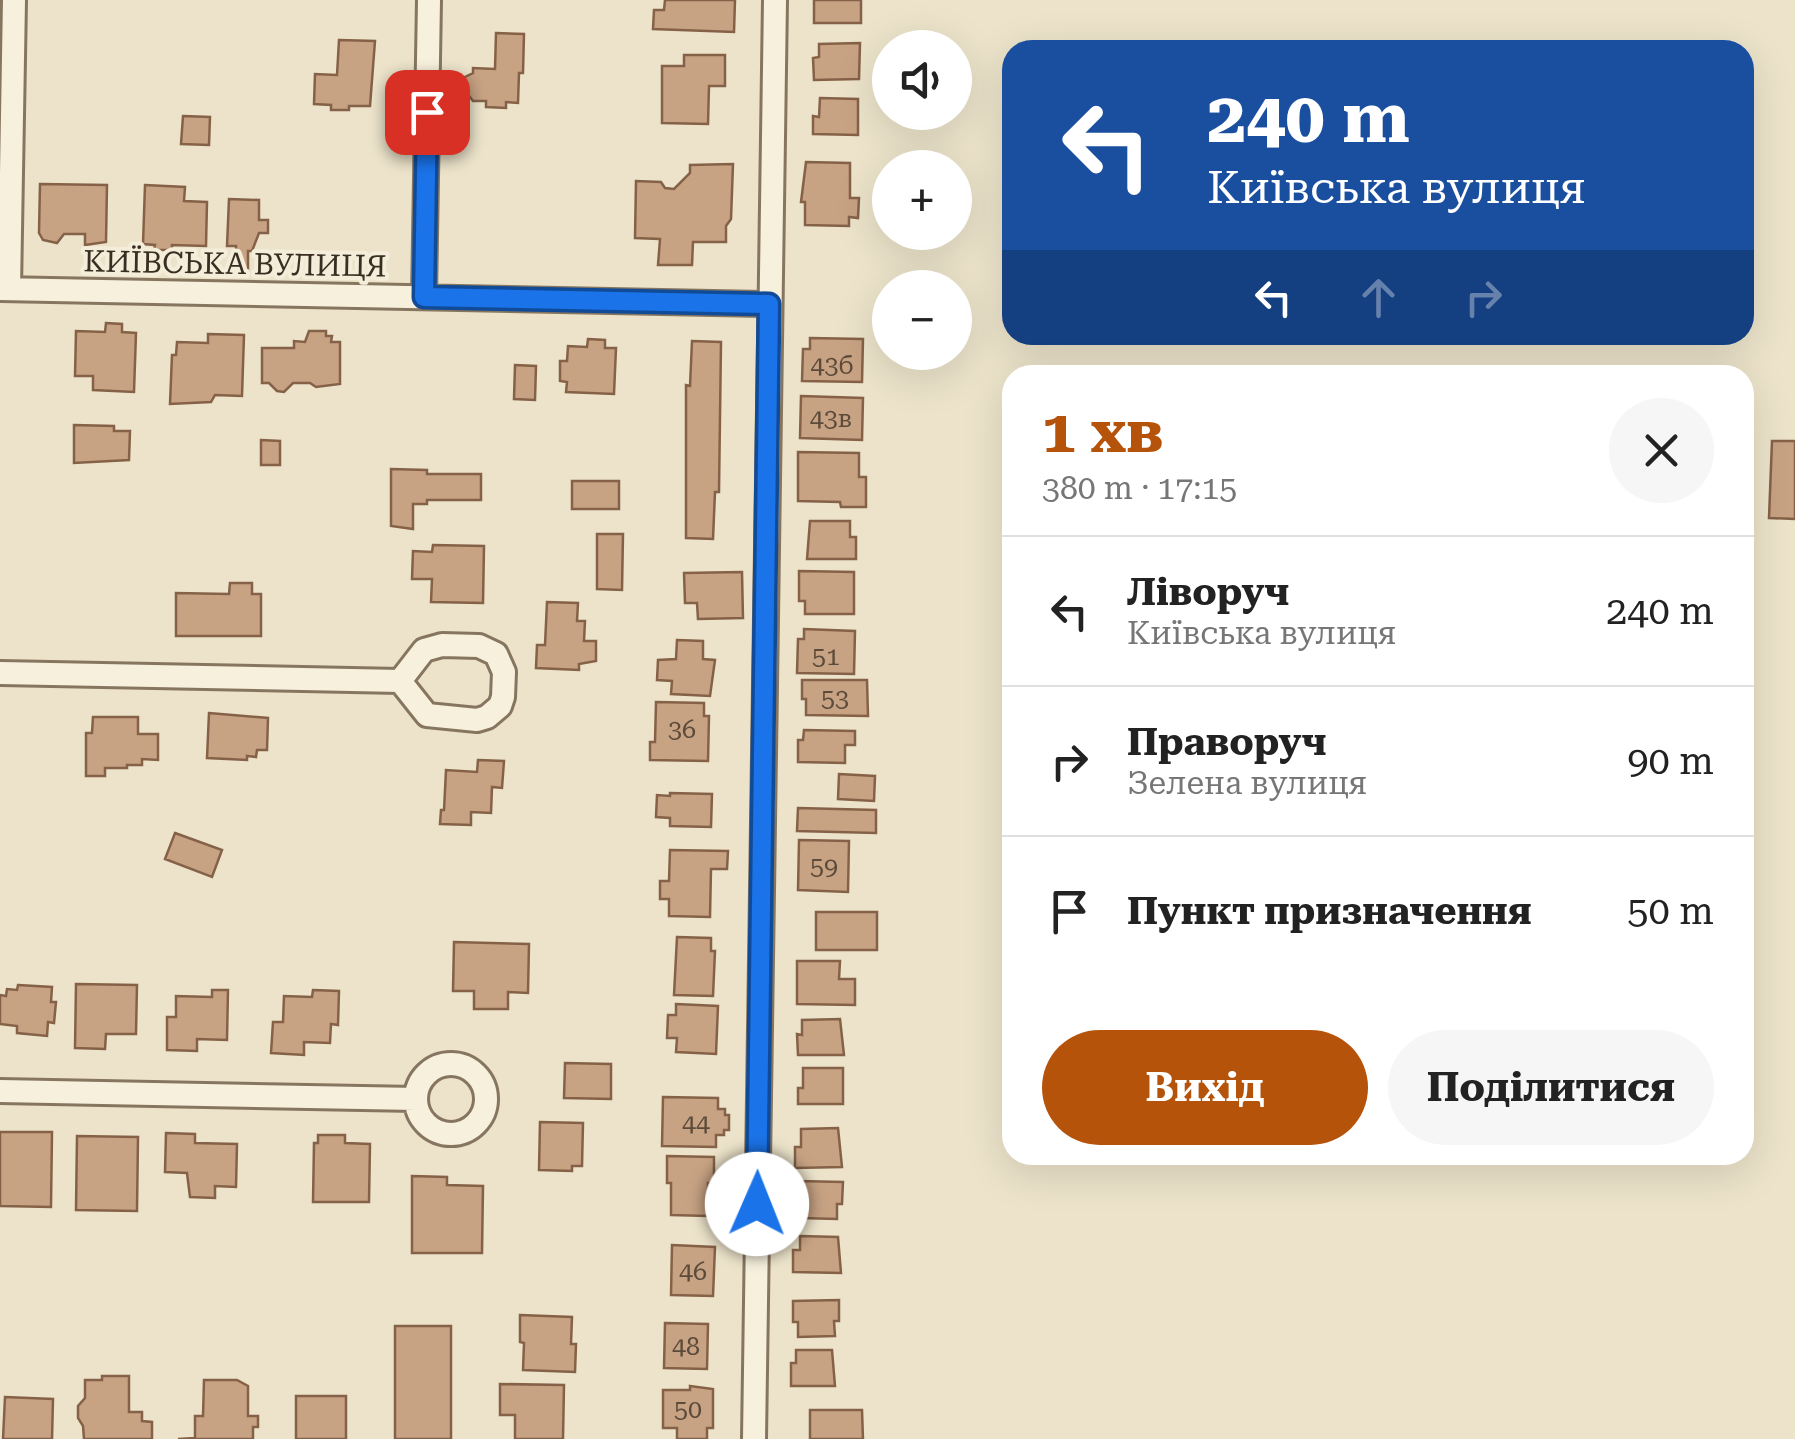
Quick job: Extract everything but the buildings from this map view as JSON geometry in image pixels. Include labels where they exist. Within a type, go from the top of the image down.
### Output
[{"type":"street","points":[[5,289],[14,0]]},
{"type":"street","points":[[424,297],[429,0]]},
{"type":"street","points":[[754,1439],[775,0]]},
{"type":"street","name":"КИЇВСЬКА ВУЛИЦЯ","points":[[5,289],[769,304]]},
{"type":"street","points":[[442,645],[488,648],[496,654],[504,672],[500,706],[494,714],[477,720],[427,715],[400,681],[424,650],[442,645]]},
{"type":"street","points":[[0,673],[400,681]]},
{"type":"street","points":[[0,1090],[416,1098]]},
{"type":"route","points":[[427,112],[424,297],[769,304],[757,1204]]}]
